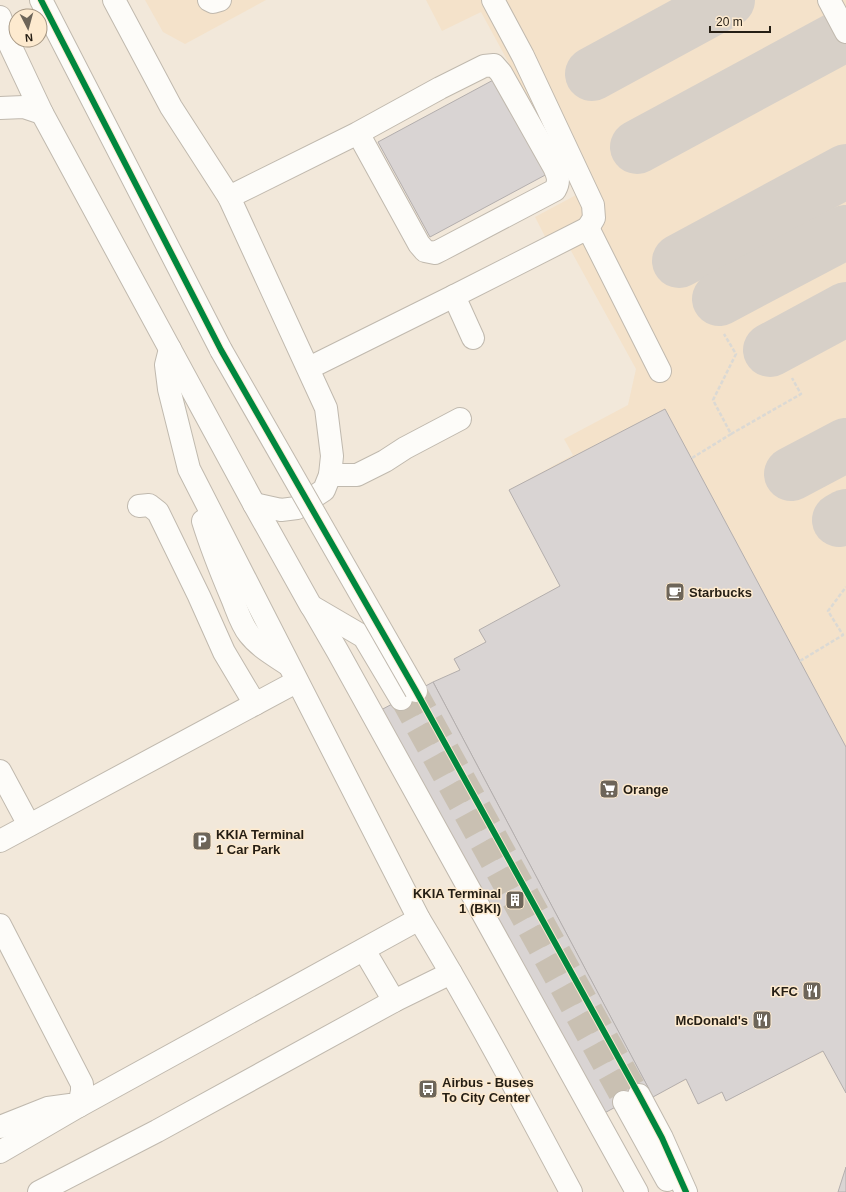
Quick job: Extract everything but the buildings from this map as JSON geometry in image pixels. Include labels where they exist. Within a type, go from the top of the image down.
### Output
[{"type":"street","points":[[41,0],[50,38],[408,695],[364,637],[311,606]]},
{"type":"street","points":[[114,0],[171,107],[229,197],[326,408],[332,456],[330,475],[324,490],[297,508],[281,510],[254,504]]},
{"type":"street","points":[[210,0],[213,2],[220,0]]},
{"type":"street","points":[[308,368],[588,228],[594,218],[593,205],[523,56],[493,0]]},
{"type":"street","points":[[829,0],[846,32]]},
{"type":"street","points":[[0,16],[8,35]]},
{"type":"street","points":[[14,48],[42,113],[254,504],[338,652],[637,1192]]},
{"type":"street","points":[[229,197],[358,133],[484,66],[494,65],[501,73],[554,167],[558,175],[559,182],[555,190],[441,250],[434,253],[425,251],[419,244],[358,133]]},
{"type":"street","points":[[0,108],[24,107],[42,113]]},
{"type":"street","points":[[588,228],[660,371]]},
{"type":"street","points":[[454,296],[473,338]]},
{"type":"street","points":[[170,349],[166,366],[169,389],[189,469],[209,541],[235,607],[248,634],[293,674],[419,919],[503,1066],[571,1192]]},
{"type":"street","points":[[330,475],[357,475],[460,419]]},
{"type":"street","points":[[139,506],[149,505],[158,512],[199,596],[224,652],[255,704]]},
{"type":"street","points":[[0,841],[255,704],[293,674]]},
{"type":"street","points":[[0,771],[29,825]]},
{"type":"street","points":[[0,1152],[79,1106],[419,919]]},
{"type":"street","points":[[0,925],[82,1084],[79,1106]]},
{"type":"street","points":[[364,950],[394,1001]]},
{"type":"street","points":[[39,1192],[157,1131],[394,1001],[451,973]]},
{"type":"street","points":[[674,1192],[631,1099],[662,1138],[686,1192]]},
{"type":"street","points":[[0,1127],[48,1108],[66,1105],[79,1106]]},
{"type":"path","points":[[724,334],[736,354],[713,400],[731,434]]},
{"type":"path","points":[[692,458],[802,394],[792,378]]},
{"type":"path","points":[[800,661],[844,634],[828,611],[846,587]]},
{"type":"shaded area","points":[[145,0],[266,0],[185,44],[163,32]]},
{"type":"shaded area","points":[[426,0],[846,0],[846,1093],[823,1052],[726,1101],[722,1092],[698,1104],[686,1080],[653,1097],[649,1089],[597,1117],[381,710],[433,682],[460,670],[454,659],[486,642],[479,630],[560,586],[509,490],[573,455],[564,439],[628,405],[636,369],[570,249],[554,254],[535,217],[576,195],[511,67],[481,12],[442,31]]},
{"type":"taxiway","points":[[592,74],[728,0]]},
{"type":"taxiway","points":[[637,147],[846,34]]},
{"type":"taxiway","points":[[679,261],[846,171]]},
{"type":"taxiway","points":[[719,299],[846,232]]},
{"type":"taxiway","points":[[770,350],[846,309]]},
{"type":"taxiway","points":[[791,474],[846,445]]},
{"type":"taxiway","points":[[839,520],[846,516]]},
{"type":"tunnel","points":[[416,691],[639,1095]]},
{"type":"tunnel","points":[[401,699],[624,1102]]},
{"type":"cycle path","points":[[41,0],[221,350],[416,691],[639,1095],[662,1138],[686,1192]]},
{"type":"place","name":"Starbucks","points":[[675,592]]},
{"type":"place","name":"Orange","points":[[609,789]]},
{"type":"place","name":"KKIA Terminal 1 Car Park","points":[[202,841]]},
{"type":"place","name":"KKIA Terminal 1 (BKI)","points":[[515,900]]},
{"type":"place","name":"KFC","points":[[812,991]]},
{"type":"place","name":"McDonald's","points":[[762,1020]]},
{"type":"place","name":"Airbus - Buses To City Center","points":[[428,1089]]}]
